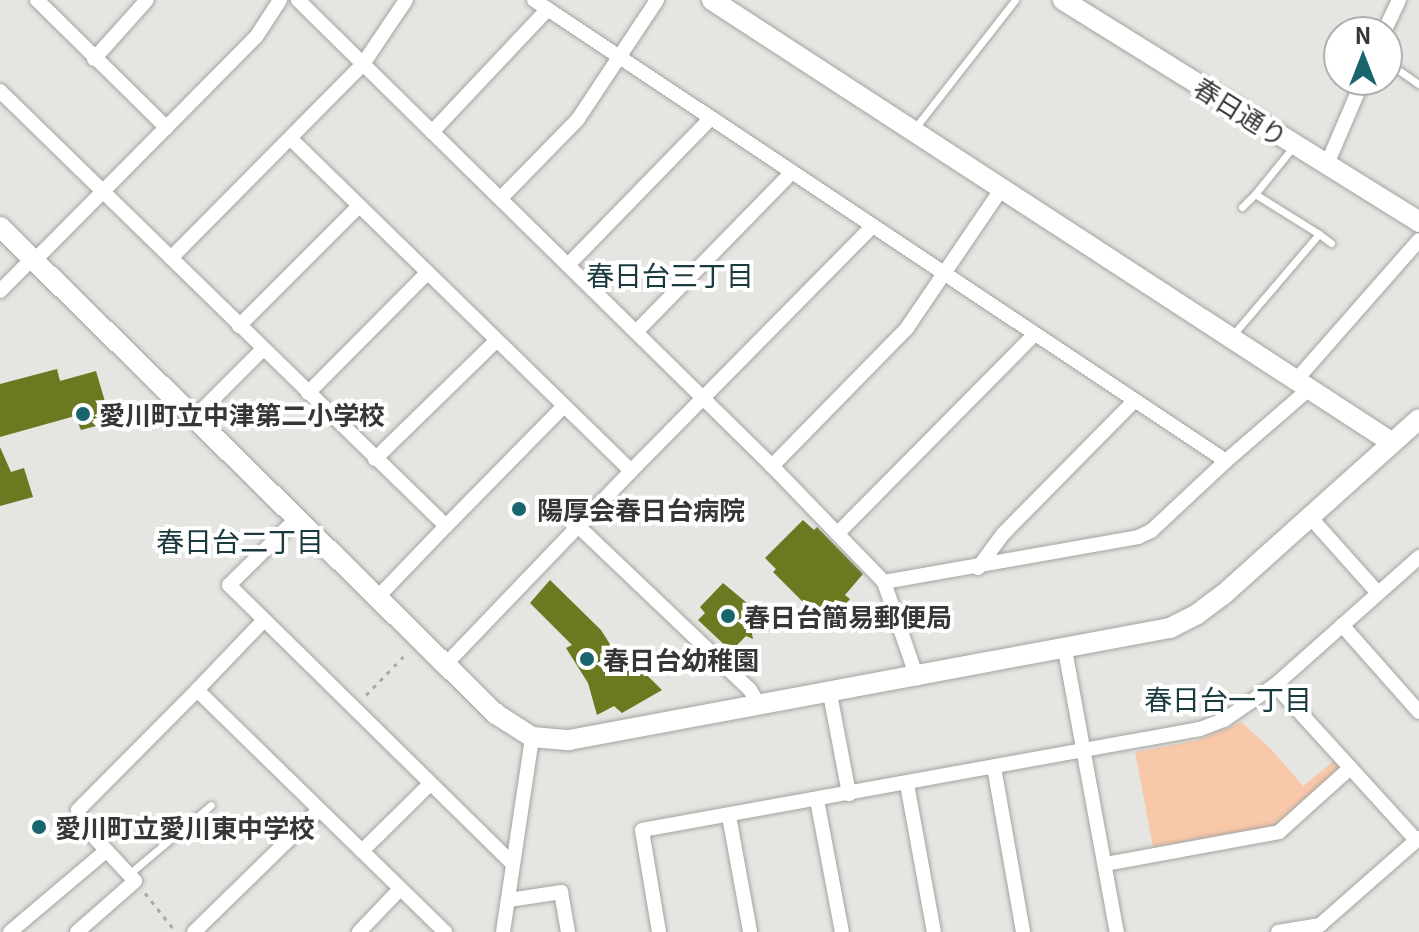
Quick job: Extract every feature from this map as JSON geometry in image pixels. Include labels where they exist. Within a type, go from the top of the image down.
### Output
[{"type":"street","points":[[37,0],[167,128]]},
{"type":"street","points":[[94,59],[147,0]]},
{"type":"street","points":[[0,291],[256,37],[280,0]]},
{"type":"street","points":[[298,0],[772,466],[884,582],[917,678]]},
{"type":"street","points":[[171,258],[363,64],[406,0]]},
{"type":"street","points":[[534,0],[1226,461]]},
{"type":"street","points":[[501,198],[578,119],[657,0]]},
{"type":"street","name":"春日通り","points":[[1063,0],[1419,221]]},
{"type":"street","points":[[721,2],[1391,442]]},
{"type":"street","points":[[432,132],[548,9]]},
{"type":"street","points":[[0,91],[446,526]]},
{"type":"street","points":[[1327,164],[1356,96]]},
{"type":"street","points":[[568,265],[711,118]]},
{"type":"street","points":[[291,139],[495,342],[631,471]]},
{"type":"street","points":[[636,332],[791,173]]},
{"type":"street","points":[[772,466],[907,328],[1002,188]]},
{"type":"street","points":[[239,326],[359,206]]},
{"type":"street","points":[[0,227],[496,714],[532,737],[569,740],[1143,636],[1196,615],[1419,419]]},
{"type":"street","points":[[445,665],[872,227]]},
{"type":"street","points":[[884,582],[978,568],[1138,537],[1151,531],[1303,384],[1419,240]]},
{"type":"street","points":[[308,393],[426,274]]},
{"type":"street","points":[[838,533],[1034,335]]},
{"type":"street","points":[[375,459],[495,342]]},
{"type":"street","points":[[194,418],[263,349]]},
{"type":"street","points":[[978,568],[1003,534],[1134,401]]},
{"type":"street","points":[[378,597],[563,407]]},
{"type":"street","points":[[1310,517],[1378,593]]},
{"type":"street","points":[[296,519],[229,585],[262,622],[513,864]]},
{"type":"street","points":[[578,526],[750,690],[760,706]]},
{"type":"street","points":[[659,932],[642,830],[1200,729],[1224,720],[1275,685],[1378,593],[1416,565]]},
{"type":"street","points":[[77,932],[132,877],[80,822],[78,810],[262,622]]},
{"type":"street","points":[[1342,625],[1419,712]]},
{"type":"street","points":[[1065,650],[1117,932]]},
{"type":"street","points":[[1275,685],[1418,839],[1318,928],[1278,932]]},
{"type":"street","points":[[197,690],[445,932]]},
{"type":"street","points":[[830,694],[849,794]]},
{"type":"street","points":[[503,932],[532,737]]},
{"type":"street","points":[[994,767],[1023,932]]},
{"type":"street","points":[[1105,864],[1279,832],[1350,768]]},
{"type":"street","points":[[907,784],[934,932]]},
{"type":"street","points":[[362,851],[429,785]]},
{"type":"street","points":[[817,800],[842,932]]},
{"type":"street","points":[[194,932],[319,810]]},
{"type":"street","points":[[729,816],[750,932]]},
{"type":"street","points":[[10,932],[106,851]]},
{"type":"street","points":[[359,932],[400,889]]},
{"type":"street","points":[[509,900],[561,892],[568,932]]},
{"type":"lane","points":[[913,130],[1015,0]]},
{"type":"lane","points":[[1242,207],[1295,145]]},
{"type":"lane","points":[[1255,194],[1331,243]]},
{"type":"lane","points":[[1231,337],[1319,234]]},
{"type":"lane","points":[[132,877],[211,805]]},
{"type":"lane","points":[[198,816],[206,823]]},
{"type":"path","points":[[352,709],[420,640]]},
{"type":"path","points":[[132,877],[176,932]]},
{"type":"shaded area","points":[[1241,722],[1271,749],[1303,786],[1334,761],[1341,768],[1274,826],[1153,847],[1135,752],[1199,740]]},
{"type":"building","points":[[57,369],[60,381],[96,371],[111,422],[81,430],[75,416],[0,437],[0,384]]},
{"type":"building","points":[[0,447],[11,472],[24,468],[33,497],[0,506]]},
{"type":"building","points":[[803,520],[814,530],[817,527],[863,574],[845,595],[850,599],[842,608],[846,611],[834,622],[827,615],[821,620],[773,572],[776,569],[765,558]]},
{"type":"building","points":[[550,580],[601,630],[613,649],[617,646],[662,690],[622,713],[614,706],[597,715],[588,683],[566,648],[572,645],[530,603]]},
{"type":"building","name":"春日台簡易郵便局","points":[[723,583],[753,608],[749,612],[759,621],[751,629],[753,639],[746,636],[731,651],[698,620],[705,613],[700,607]]},
{"type":"place","name":"愛川町立中津第二小学校","points":[[83,414]]},
{"type":"place","name":"陽厚会春日台病院","points":[[519,509]]},
{"type":"place","name":"春日台簡易郵便局","points":[[728,616]]},
{"type":"place","name":"春日台幼稚園","points":[[587,659]]},
{"type":"place","name":"愛川町立愛川東中学校","points":[[39,827]]},
{"type":"district","name":"春日台三丁目","points":[[670,274]]},
{"type":"district","name":"春日台二丁目","points":[[240,540]]},
{"type":"district","name":"春日台一丁目","points":[[1228,698]]}]
